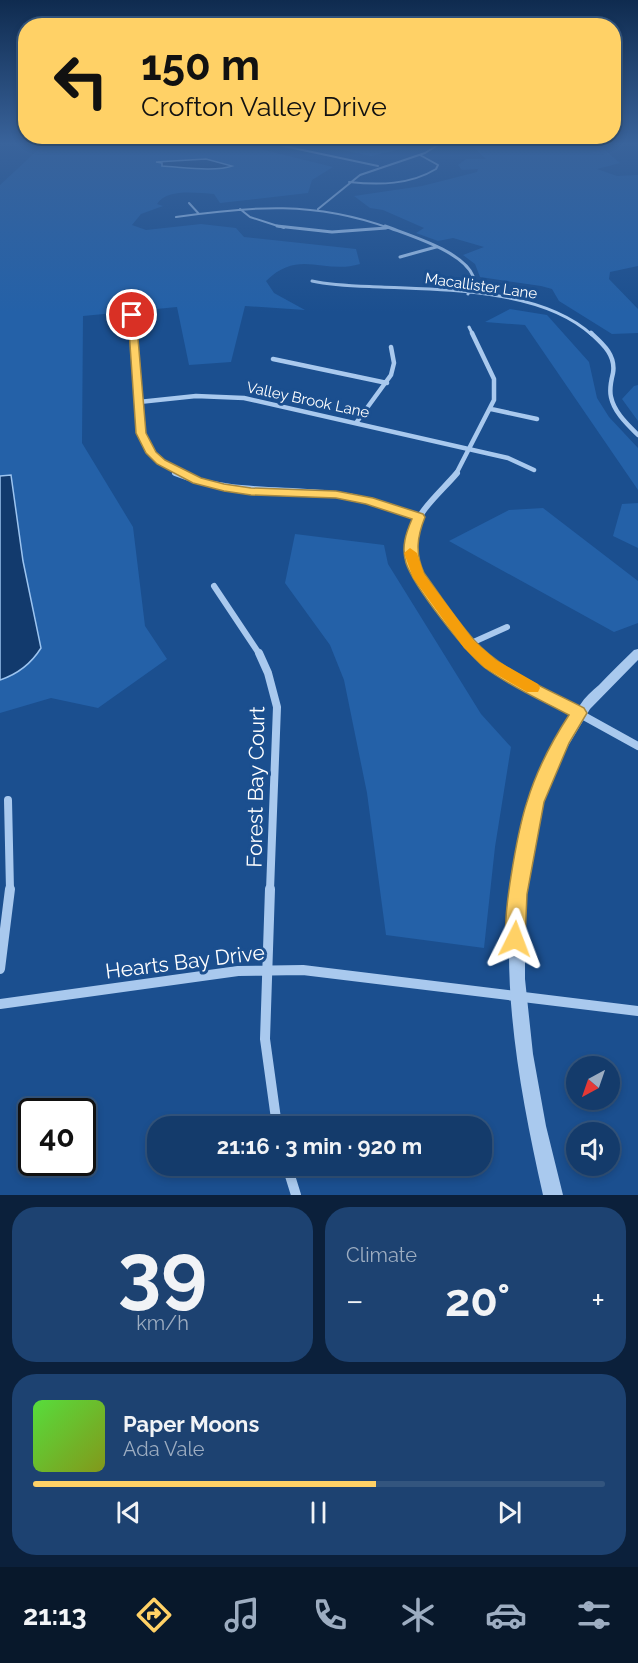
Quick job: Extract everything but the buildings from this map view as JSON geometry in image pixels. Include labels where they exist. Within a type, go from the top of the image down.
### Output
[{"type":"street","points":[[318,209],[327,201]]},
{"type":"street","points":[[189,203],[199,214]]},
{"type":"street","points":[[176,217],[279,207],[318,209],[356,216],[456,257],[470,269],[474,282],[468,294]]},
{"type":"street","points":[[240,209],[245,216],[259,222],[328,233],[362,233],[386,228]]},
{"type":"street","points":[[400,257],[436,247]]},
{"type":"street","name":"Macallister Lane","points":[[312,281],[331,285],[468,294],[538,306],[560,313],[576,322],[611,356],[615,366],[611,383],[611,398],[617,412],[638,435]]},
{"type":"street","points":[[132,315],[141,433],[151,453],[172,470],[197,481],[239,490],[336,495],[369,501],[419,517]]},
{"type":"street","points":[[469,327],[494,379],[496,392],[491,409],[451,482],[419,517],[410,537],[412,562],[418,575],[469,644],[498,668],[638,746]]},
{"type":"street","points":[[356,423],[387,383],[393,369],[392,347]]},
{"type":"street","points":[[273,359],[387,383]]},
{"type":"street","name":"Valley Brook Lane","points":[[139,402],[196,396],[258,400],[518,461],[534,470]]},
{"type":"street","points":[[491,409],[537,418]]},
{"type":"street","name":"Forest Bay Court","points":[[214,586],[260,653],[268,669],[277,707],[266,1039],[275,1116]]},
{"type":"street","points":[[469,644],[507,627]]},
{"type":"street","points":[[553,1195],[528,1079],[517,997],[516,928],[525,845],[535,802],[562,740],[579,713],[604,682],[638,653]]},
{"type":"street","points":[[0,969],[10,896],[8,801]]},
{"type":"street","name":"Hearts Bay Drive","points":[[0,1004],[238,971],[268,969],[303,970],[638,1011]]},
{"type":"street","points":[[289,1176],[296,1195]]},
{"type":"shaded area","points":[[0,201],[160,201],[157,204],[163,206],[141,214],[132,225],[146,230],[201,224],[236,228],[244,237],[356,249],[360,264],[335,267],[301,264],[278,271],[266,281],[274,293],[305,310],[245,306],[231,362],[189,365],[177,307],[83,316],[82,443],[133,527],[145,626],[167,659],[98,708],[51,698],[0,713]]},
{"type":"shaded area","points":[[219,201],[240,201],[220,203]]},
{"type":"shaded area","points":[[360,201],[638,201],[638,266],[610,272],[609,279],[638,309],[638,333],[612,334],[559,301],[552,289],[480,277],[475,264],[463,255],[484,247],[453,238],[438,241],[416,233],[424,228],[383,210],[370,208]]},
{"type":"shaded area","points":[[510,309],[547,315],[589,362],[597,398],[609,417],[638,448],[638,490],[525,325],[485,322]]},
{"type":"shaded area","points":[[638,385],[638,421],[622,399],[634,386]]},
{"type":"shaded area","points":[[11,475],[23,561],[41,648],[24,668],[0,680],[0,476]]},
{"type":"shaded area","points":[[638,503],[638,548],[613,536],[622,504]]},
{"type":"shaded area","points":[[543,508],[638,581],[638,623],[614,632],[449,541],[509,510]]},
{"type":"shaded area","points":[[295,534],[384,545],[388,564],[481,714],[511,747],[495,847],[484,948],[386,935],[367,793],[344,680],[330,645],[285,583]]},
{"type":"slow traffic","points":[[410,553],[418,575],[469,644],[491,664],[533,688]]},
{"type":"route","points":[[132,315],[141,433],[151,453],[161,462],[172,470],[197,481],[224,488],[251,492],[336,495],[369,501],[419,517],[410,537],[412,562],[418,575],[460,633],[491,664],[579,713],[562,740],[535,802],[525,845],[515,939]]}]
